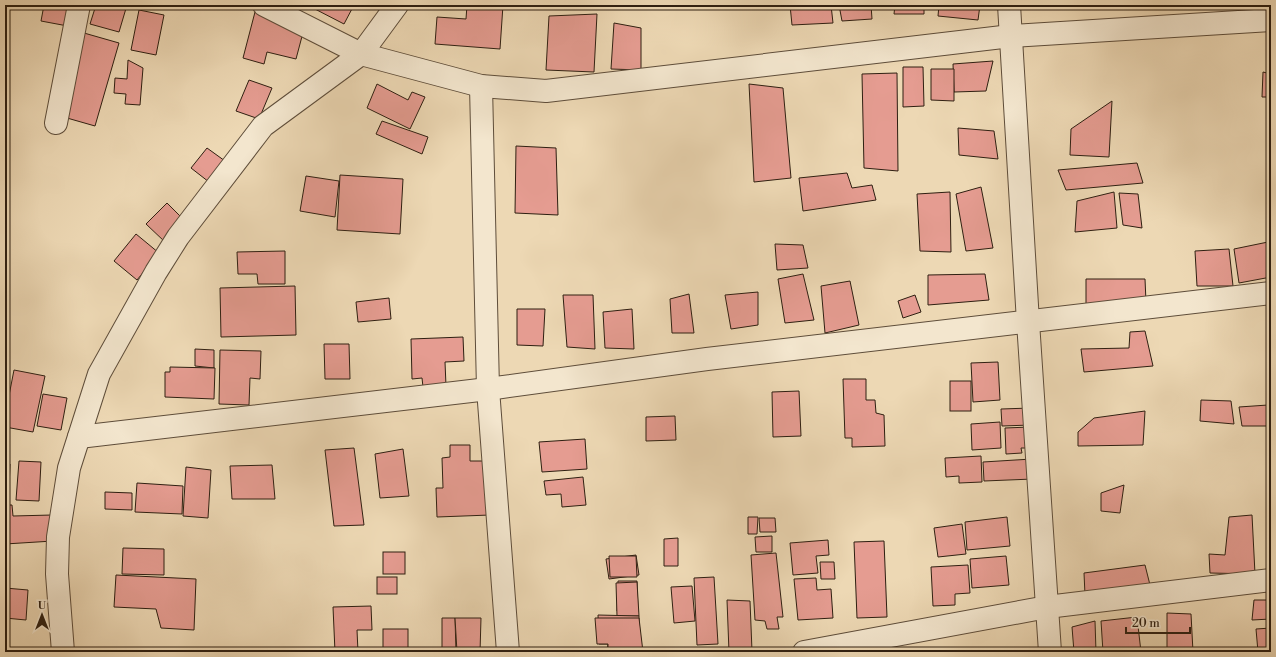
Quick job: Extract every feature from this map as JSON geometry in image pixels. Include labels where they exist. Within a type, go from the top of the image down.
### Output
[{"type":"street","points":[[56,124],[79,5]]},
{"type":"street","points":[[264,5],[361,54],[481,86],[546,91],[1011,36],[1271,20]]},
{"type":"street","points":[[62,652],[57,574],[58,537],[69,468],[99,374],[156,272],[178,237],[263,126],[361,54],[397,5]]},
{"type":"street","points":[[1009,5],[1050,652]]},
{"type":"street","points":[[481,86],[488,389],[508,652]]},
{"type":"street","points":[[79,437],[488,389],[707,359],[1271,293]]},
{"type":"street","points":[[804,652],[1047,607],[1271,580]]},
{"type":"building","points":[[44,5],[77,5],[73,27],[41,21]]},
{"type":"building","points":[[96,5],[127,5],[119,32],[90,24]]},
{"type":"building","points":[[315,5],[354,5],[344,24],[313,8]]},
{"type":"building","points":[[467,5],[503,5],[500,49],[435,44],[437,17],[466,19]]},
{"type":"building","points":[[790,5],[831,5],[833,23],[792,25]]},
{"type":"building","points":[[839,5],[871,5],[872,19],[842,21]]},
{"type":"building","points":[[895,5],[924,5],[924,14],[894,14]]},
{"type":"building","points":[[939,5],[980,5],[978,20],[938,16]]},
{"type":"building","points":[[139,10],[164,15],[156,55],[131,50]]},
{"type":"building","points":[[255,12],[305,25],[296,59],[267,52],[264,64],[243,58]]},
{"type":"building","points":[[597,14],[594,72],[546,70],[549,16]]},
{"type":"building","points":[[614,23],[641,28],[641,70],[611,69]]},
{"type":"building","points":[[84,33],[119,43],[95,126],[60,116]]},
{"type":"building","points":[[128,60],[143,68],[140,105],[125,104],[126,94],[114,93],[115,78],[127,79]]},
{"type":"building","points":[[993,61],[986,91],[954,92],[953,64]]},
{"type":"building","points":[[903,67],[923,67],[924,106],[903,107]]},
{"type":"building","points":[[931,69],[954,69],[954,101],[931,100]]},
{"type":"building","points":[[1263,72],[1271,74],[1271,97],[1262,97]]},
{"type":"building","points":[[897,73],[898,171],[864,168],[862,74]]},
{"type":"building","points":[[249,80],[272,88],[259,119],[236,111]]},
{"type":"building","points":[[377,84],[408,100],[412,92],[425,97],[410,129],[367,108]]},
{"type":"building","points":[[749,84],[783,88],[791,178],[754,182]]},
{"type":"building","points":[[1112,101],[1109,157],[1070,155],[1071,129]]},
{"type":"building","points":[[382,121],[428,137],[422,154],[376,134]]},
{"type":"building","points":[[958,128],[994,131],[998,159],[959,155]]},
{"type":"building","points":[[516,146],[556,148],[558,215],[515,213]]},
{"type":"building","points":[[207,148],[225,161],[209,182],[191,168]]},
{"type":"building","points":[[1137,163],[1143,183],[1066,190],[1058,170]]},
{"type":"building","points":[[847,173],[852,188],[872,185],[876,200],[803,211],[799,178]]},
{"type":"building","points":[[340,175],[403,179],[400,234],[337,230]]},
{"type":"building","points":[[306,176],[339,181],[335,217],[300,211]]},
{"type":"building","points":[[981,187],[993,248],[966,251],[956,194]]},
{"type":"building","points":[[950,192],[951,252],[920,251],[917,194]]},
{"type":"building","points":[[1114,192],[1117,228],[1075,232],[1077,201]]},
{"type":"building","points":[[1119,193],[1138,194],[1142,228],[1123,225]]},
{"type":"building","points":[[167,203],[186,222],[165,242],[146,224]]},
{"type":"building","points":[[136,234],[159,253],[137,280],[114,261]]},
{"type":"building","points":[[1268,242],[1271,247],[1271,277],[1239,283],[1234,249]]},
{"type":"building","points":[[775,244],[803,245],[808,268],[777,270]]},
{"type":"building","points":[[1229,249],[1233,286],[1197,286],[1195,251]]},
{"type":"building","points":[[285,251],[285,284],[258,284],[257,274],[238,274],[237,252]]},
{"type":"building","points":[[803,274],[814,320],[785,323],[778,279]]},
{"type":"building","points":[[985,274],[989,300],[928,305],[928,275]]},
{"type":"building","points":[[1086,279],[1145,279],[1146,302],[1086,306]]},
{"type":"building","points":[[850,281],[859,325],[825,333],[821,286]]},
{"type":"building","points":[[295,286],[296,335],[221,337],[220,288]]},
{"type":"building","points":[[758,292],[758,325],[731,329],[725,295]]},
{"type":"building","points":[[689,294],[694,333],[672,333],[670,299]]},
{"type":"building","points":[[563,295],[593,295],[595,349],[567,347]]},
{"type":"building","points":[[915,295],[921,312],[903,318],[898,301]]},
{"type":"building","points":[[389,298],[391,319],[358,322],[356,302]]},
{"type":"building","points":[[517,309],[545,309],[543,346],[517,345]]},
{"type":"building","points":[[632,309],[634,349],[605,348],[603,312]]},
{"type":"building","points":[[1145,331],[1153,366],[1084,372],[1081,349],[1129,348],[1130,332]]},
{"type":"building","points":[[463,337],[464,361],[445,362],[446,386],[423,387],[422,378],[412,379],[411,339]]},
{"type":"building","points":[[324,344],[349,344],[350,379],[325,379]]},
{"type":"building","points":[[195,349],[214,350],[214,368],[195,366]]},
{"type":"building","points":[[220,350],[261,351],[260,379],[250,378],[249,405],[219,404]]},
{"type":"building","points":[[998,362],[1000,400],[973,402],[971,363]]},
{"type":"building","points":[[170,367],[215,368],[214,399],[165,397],[165,372],[170,372]]},
{"type":"building","points":[[14,370],[45,376],[33,432],[5,427],[5,416]]},
{"type":"building","points":[[843,379],[866,379],[866,400],[875,400],[876,413],[884,415],[885,446],[852,447],[852,438],[845,438]]},
{"type":"building","points":[[950,381],[971,381],[971,411],[950,411]]},
{"type":"building","points":[[799,391],[801,436],[773,437],[772,392]]},
{"type":"building","points":[[43,394],[67,398],[61,430],[37,426]]},
{"type":"building","points":[[1201,400],[1231,401],[1234,424],[1200,421]]},
{"type":"building","points":[[1268,405],[1267,426],[1242,426],[1239,407]]},
{"type":"building","points":[[1031,408],[1031,425],[1002,426],[1001,409]]},
{"type":"building","points":[[1145,411],[1143,445],[1078,446],[1078,432],[1094,418]]},
{"type":"building","points":[[675,416],[676,440],[646,441],[646,417]]},
{"type":"building","points":[[1000,422],[1001,448],[972,450],[971,424]]},
{"type":"building","points":[[1030,427],[1031,448],[1021,448],[1022,453],[1006,454],[1005,428]]},
{"type":"building","points":[[585,439],[587,469],[542,472],[539,442]]},
{"type":"building","points":[[450,445],[470,445],[470,461],[487,461],[490,515],[437,517],[436,488],[443,488],[442,458],[450,457]]},
{"type":"building","points":[[354,448],[364,525],[334,526],[325,450]]},
{"type":"building","points":[[403,449],[409,496],[380,498],[375,454]]},
{"type":"building","points":[[981,456],[982,482],[959,483],[959,476],[946,477],[945,458]]},
{"type":"building","points":[[1032,459],[1033,479],[984,481],[983,462]]},
{"type":"building","points":[[19,461],[41,462],[39,501],[16,500]]},
{"type":"building","points":[[5,463],[10,464],[9,489],[5,489]]},
{"type":"building","points":[[272,465],[275,499],[232,499],[230,466]]},
{"type":"building","points":[[186,467],[211,470],[208,518],[183,516]]},
{"type":"building","points":[[583,477],[586,505],[562,507],[561,494],[546,495],[544,481]]},
{"type":"building","points":[[137,483],[183,486],[182,514],[135,512]]},
{"type":"building","points":[[1124,485],[1120,513],[1101,511],[1101,493]]},
{"type":"building","points":[[105,492],[132,493],[132,510],[105,509]]},
{"type":"building","points":[[5,505],[12,505],[13,516],[52,515],[53,541],[5,544]]},
{"type":"building","points":[[1252,515],[1255,574],[1210,573],[1209,554],[1225,555],[1229,517]]},
{"type":"building","points":[[748,517],[758,517],[757,534],[748,534]]},
{"type":"building","points":[[1007,517],[1010,546],[967,550],[965,522]]},
{"type":"building","points":[[759,518],[775,518],[776,532],[760,532]]},
{"type":"building","points":[[962,524],[966,554],[938,557],[934,528]]},
{"type":"building","points":[[772,536],[772,552],[756,552],[755,537]]},
{"type":"building","points":[[678,538],[678,566],[664,566],[664,539]]},
{"type":"building","points":[[828,540],[829,555],[816,556],[818,573],[793,575],[790,543]]},
{"type":"building","points":[[884,541],[887,617],[857,618],[854,542]]},
{"type":"building","points":[[123,548],[164,549],[164,575],[122,574]]},
{"type":"building","points":[[383,552],[405,552],[405,574],[383,574]]},
{"type":"building","points":[[776,553],[783,617],[777,617],[779,629],[767,629],[765,621],[755,620],[751,555]]},
{"type":"building","points":[[636,555],[639,575],[609,579],[606,559]]},
{"type":"building","points":[[609,556],[636,556],[637,577],[610,577]]},
{"type":"building","points":[[1006,556],[1009,585],[972,588],[970,559]]},
{"type":"building","points":[[820,562],[834,562],[835,579],[821,579]]},
{"type":"building","points":[[968,565],[970,593],[955,594],[955,605],[933,606],[931,567]]},
{"type":"building","points":[[1145,565],[1151,589],[1085,595],[1084,573]]},
{"type":"building","points":[[116,575],[196,579],[194,630],[161,628],[156,609],[114,607]]},
{"type":"building","points":[[377,577],[397,577],[397,594],[377,594]]},
{"type":"building","points":[[714,577],[718,644],[697,645],[694,578]]},
{"type":"building","points":[[816,578],[817,590],[831,589],[833,618],[798,620],[794,579]]},
{"type":"building","points":[[618,581],[637,581],[638,612],[617,611]]},
{"type":"building","points":[[637,582],[639,616],[617,616],[616,583]]},
{"type":"building","points":[[692,586],[695,621],[674,623],[671,587]]},
{"type":"building","points":[[5,588],[28,590],[26,620],[5,618]]},
{"type":"building","points":[[727,600],[750,601],[752,651],[729,652]]},
{"type":"building","points":[[1254,600],[1271,600],[1271,619],[1252,620]]},
{"type":"building","points":[[371,606],[372,630],[357,630],[358,652],[335,652],[333,607]]},
{"type":"building","points":[[1167,613],[1191,614],[1193,652],[1167,652]]},
{"type":"building","points":[[598,615],[639,616],[640,652],[607,652],[608,644],[599,644]]},
{"type":"building","points":[[1137,617],[1141,652],[1103,652],[1101,621]]},
{"type":"building","points":[[442,618],[455,618],[456,652],[442,652]]},
{"type":"building","points":[[455,618],[481,618],[480,652],[457,652]]},
{"type":"building","points":[[595,618],[639,618],[643,652],[608,652],[608,644],[597,644]]},
{"type":"building","points":[[1095,621],[1096,652],[1074,652],[1072,627]]},
{"type":"building","points":[[1271,628],[1271,652],[1258,652],[1256,629]]},
{"type":"building","points":[[383,629],[408,629],[408,652],[383,652]]}]
